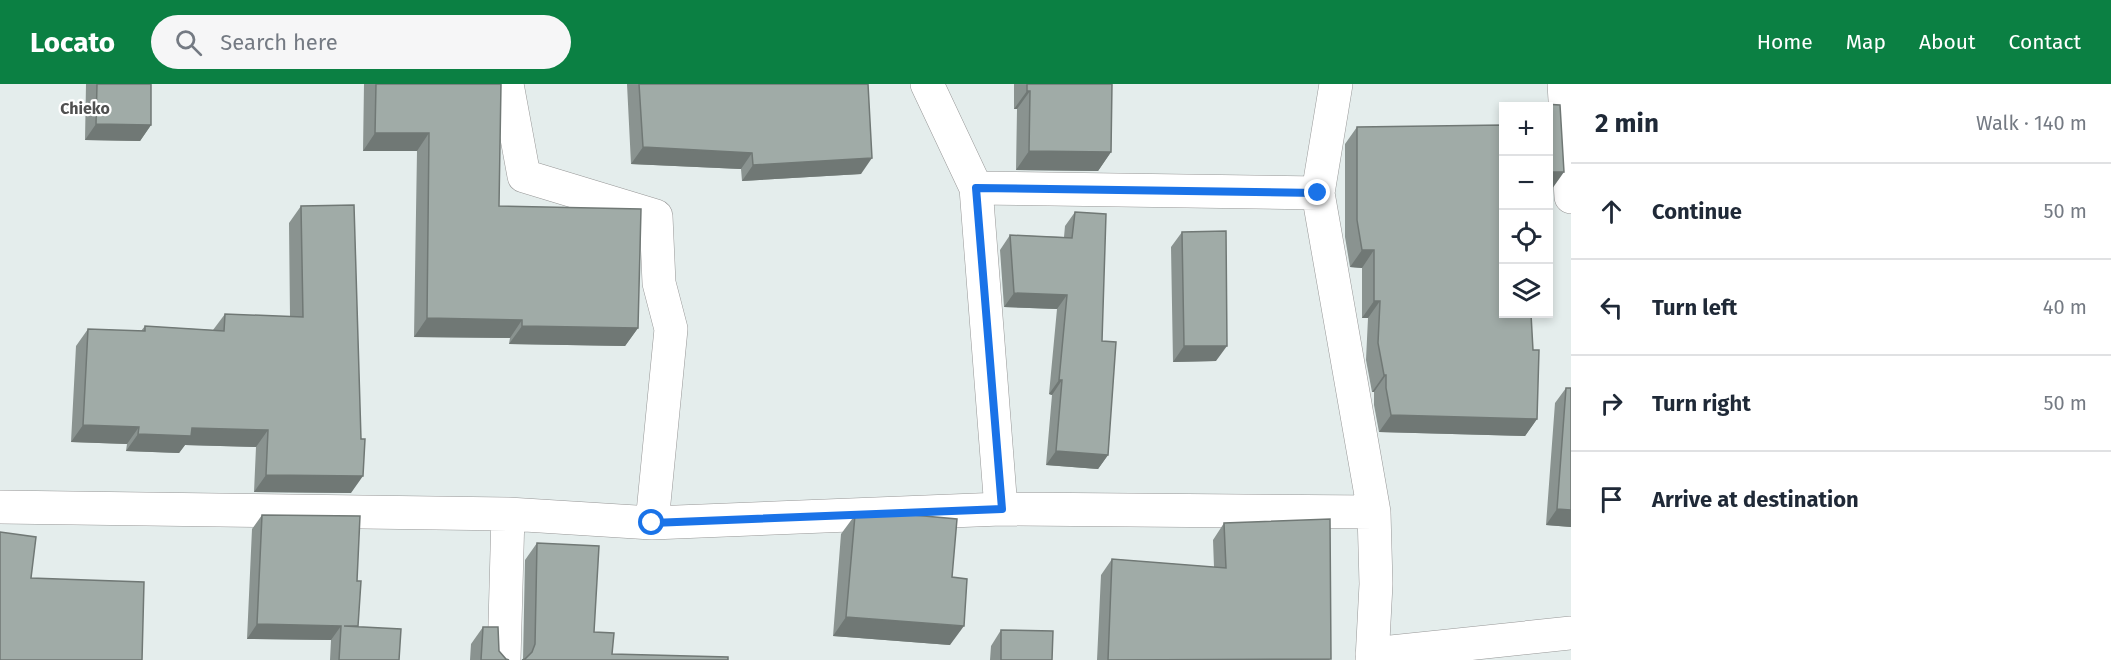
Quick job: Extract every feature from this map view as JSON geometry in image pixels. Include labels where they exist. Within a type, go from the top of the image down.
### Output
[{"type":"street","points":[[507,84],[524,176],[656,216],[659,283],[671,329],[652,523]]},
{"type":"street","points":[[927,84],[976,188],[1002,509]]},
{"type":"street","points":[[1336,84],[1318,193],[1374,512],[1376,584],[1372,657],[1571,633]]},
{"type":"street","points":[[1564,84],[1571,197]]},
{"type":"street","points":[[976,188],[1318,193]]},
{"type":"street","points":[[0,507],[508,514],[652,523],[1002,509],[1374,512]]},
{"type":"street","points":[[504,660],[508,514]]},
{"type":"building","points":[[97,84],[151,84],[151,125],[96,124]]},
{"type":"building","points":[[376,84],[501,84],[499,206],[641,209],[638,328],[522,326],[522,320],[427,318],[429,133],[375,133]]},
{"type":"building","points":[[639,84],[868,84],[872,158],[753,165],[752,153],[643,147]]},
{"type":"building","points":[[1027,84],[1112,84],[1111,152],[1029,151],[1030,91],[1027,91]]},
{"type":"building","points":[[1553,105],[1560,105],[1564,172],[1553,172]]},
{"type":"building","points":[[1499,125],[1499,318],[1531,318],[1533,350],[1539,350],[1537,419],[1391,415],[1386,375],[1384,375],[1378,343],[1380,301],[1374,301],[1374,250],[1362,250],[1357,220],[1357,127]]},
{"type":"building","points":[[354,205],[361,439],[365,439],[363,476],[266,475],[268,430],[192,428],[191,436],[138,434],[139,427],[83,425],[88,329],[145,331],[145,326],[224,331],[225,314],[303,317],[301,206]]},
{"type":"building","points":[[1075,212],[1106,214],[1102,341],[1116,342],[1108,455],[1056,451],[1062,380],[1059,380],[1067,295],[1014,293],[1010,235],[1072,238]]},
{"type":"building","points":[[1226,231],[1227,346],[1184,346],[1182,232]]},
{"type":"building","points":[[1566,388],[1571,388],[1571,510],[1557,509]]},
{"type":"building","points":[[891,513],[957,519],[952,577],[967,579],[964,626],[846,617],[855,515]]},
{"type":"building","points":[[262,515],[360,516],[357,581],[361,581],[358,626],[344,626],[401,629],[399,660],[339,660],[341,626],[257,624]]},
{"type":"building","points":[[1330,519],[1331,659],[1108,660],[1112,559],[1226,568],[1224,523]]},
{"type":"building","points":[[0,532],[36,537],[31,578],[144,582],[142,660],[0,660]]},
{"type":"building","points":[[537,543],[599,546],[594,632],[614,633],[612,654],[728,657],[728,660],[522,660],[532,652],[535,644]]},
{"type":"building","points":[[483,627],[498,627],[499,651],[509,660],[481,660]]},
{"type":"building","points":[[1001,630],[1053,631],[1052,660],[1001,660]]},
{"type":"district","name":"Chieko","points":[[85,108]]},
{"type":"route","points":[[652,523],[1002,509],[976,188],[1318,193]]}]
